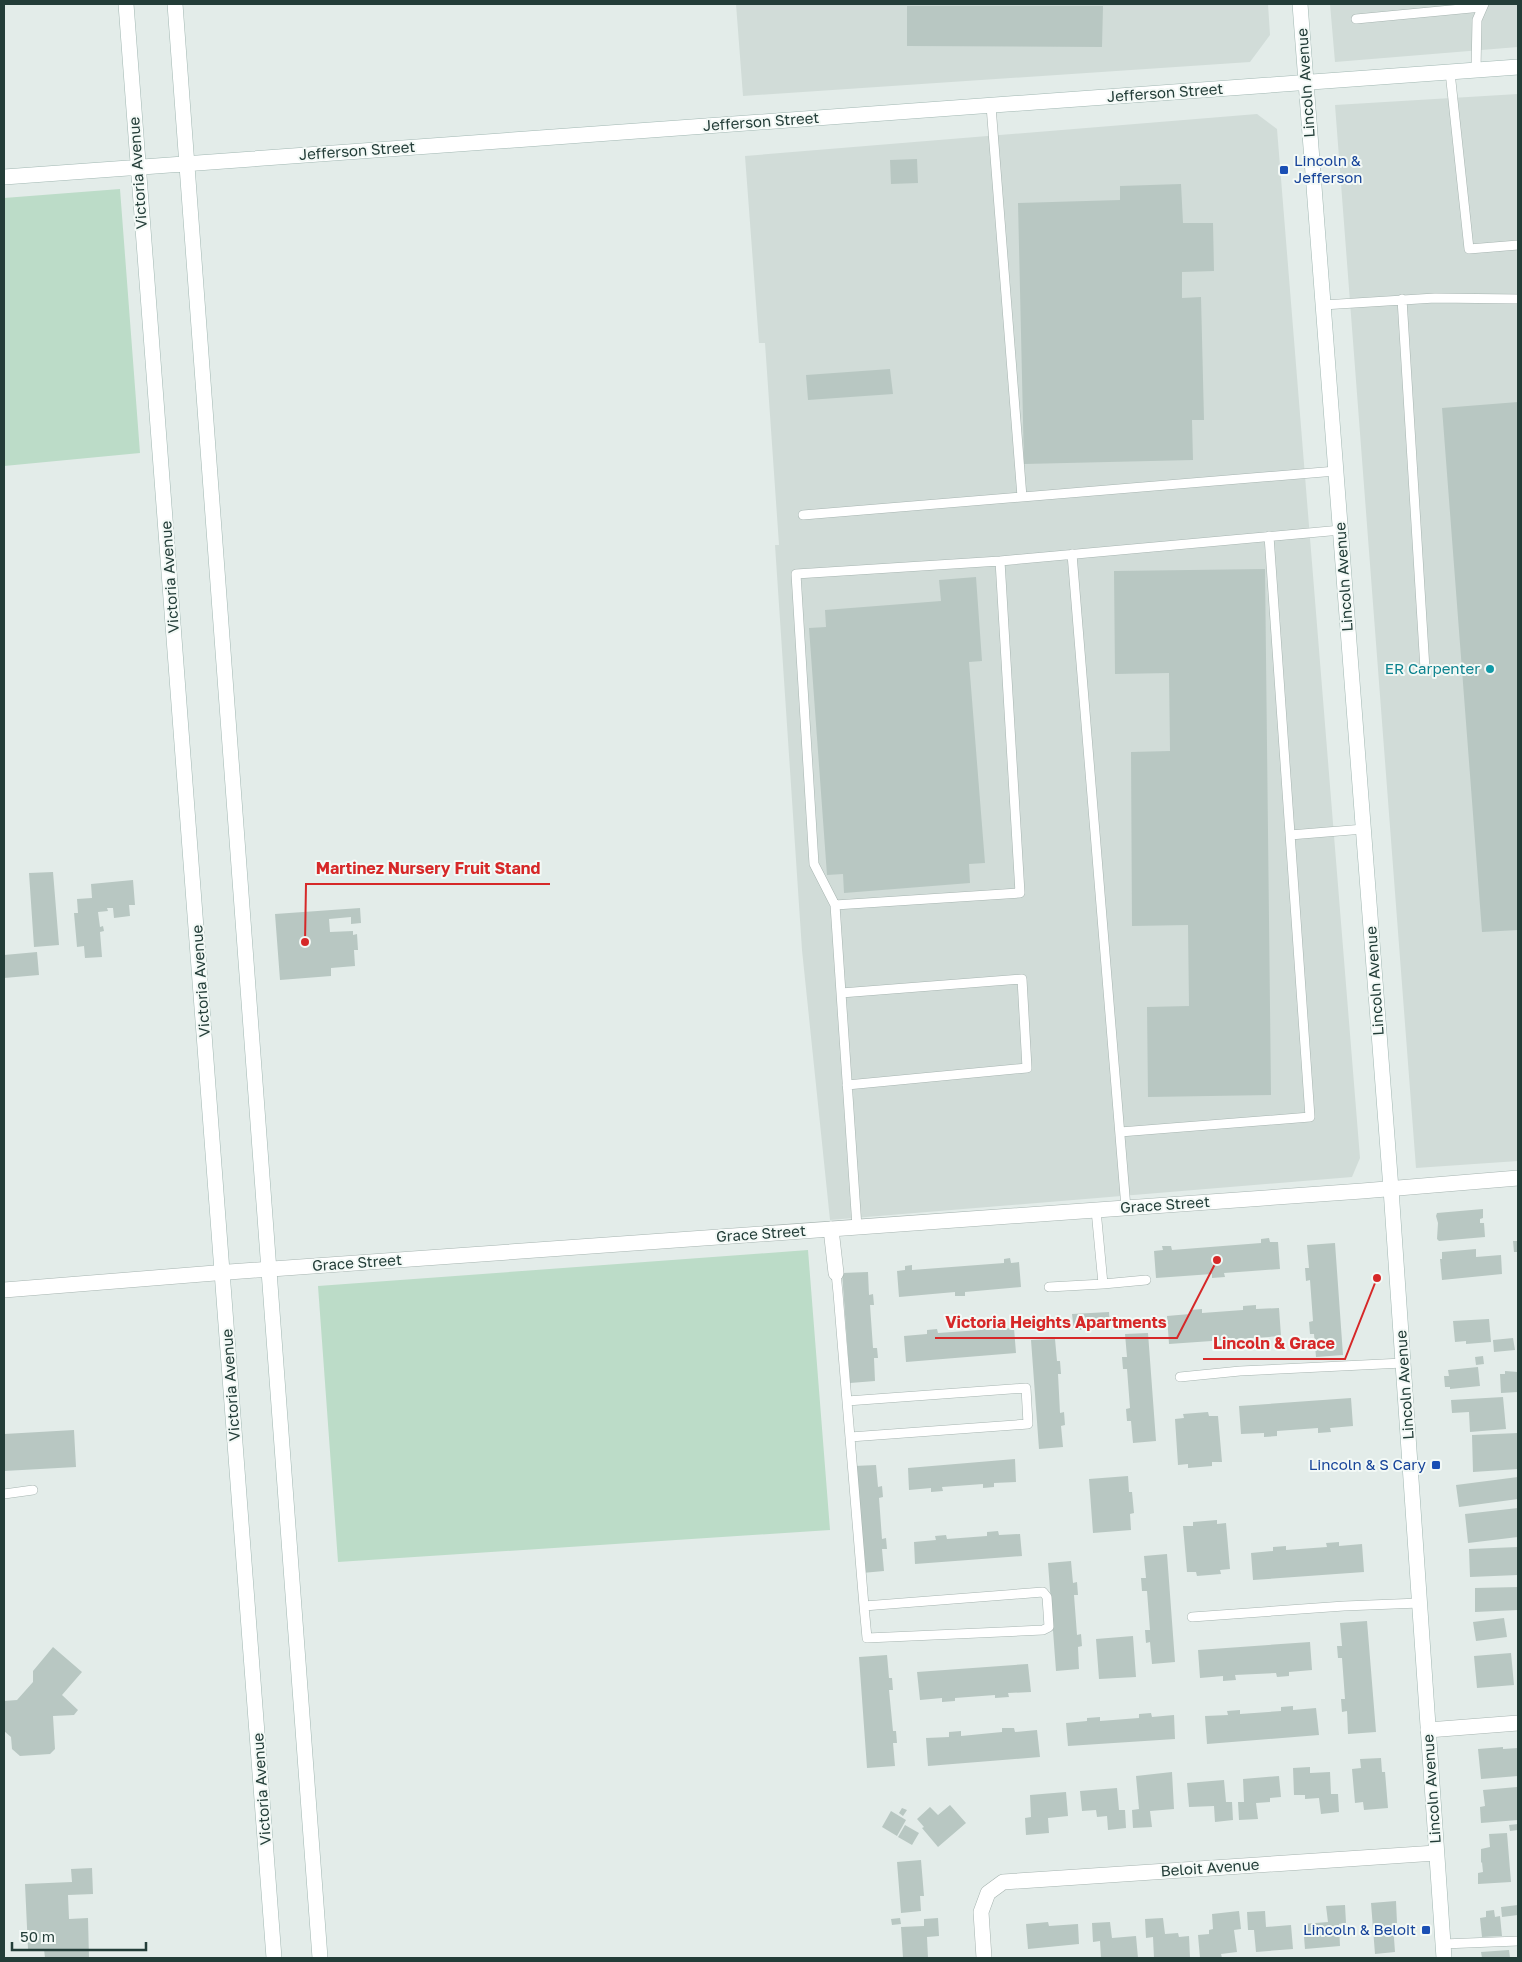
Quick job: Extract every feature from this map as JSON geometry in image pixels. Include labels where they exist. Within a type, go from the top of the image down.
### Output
[{"type":"street","name":"Victoria Avenue","points":[[126,4],[274,1958]]},
{"type":"street","points":[[175,4],[320,1958]]},
{"type":"street","name":"Lincoln Avenue","points":[[1300,4],[1392,1189],[1444,1951]]},
{"type":"street","name":"Jefferson Street","points":[[4,177],[1518,67]]},
{"type":"street","name":"Grace Street","points":[[4,1290],[222,1272],[1392,1189],[1518,1178]]},
{"type":"street","points":[[831,1229],[836,1273]]},
{"type":"street","points":[[1428,1730],[1518,1723]]},
{"type":"street","name":"Beloit Avenue","points":[[984,1958],[981,1912],[988,1893],[1003,1882],[1436,1853]]},
{"type":"lane","points":[[1356,19],[1483,5],[1477,20],[1476,70]]},
{"type":"lane","points":[[1450,72],[1468,249],[1518,245]]},
{"type":"lane","points":[[991,106],[1022,497]]},
{"type":"lane","points":[[1323,305],[1402,300],[1518,299]]},
{"type":"lane","points":[[1402,300],[1425,669]]},
{"type":"lane","points":[[804,515],[1336,471]]},
{"type":"lane","points":[[857,1227],[835,905],[814,864],[796,574],[1000,561],[1340,530]]},
{"type":"lane","points":[[1120,1132],[1310,1117],[1269,536]]},
{"type":"lane","points":[[1072,554],[1126,1208]]},
{"type":"lane","points":[[835,905],[1020,893],[1000,561]]},
{"type":"lane","points":[[1290,835],[1364,829]]},
{"type":"lane","points":[[841,992],[1022,979],[1027,1068],[847,1086]]},
{"type":"lane","points":[[1096,1210],[1103,1284]]},
{"type":"lane","points":[[836,1273],[864,1606],[867,1638],[1043,1630],[1049,1627],[1047,1597],[1043,1592],[864,1606]]},
{"type":"lane","points":[[1049,1287],[1146,1280]]},
{"type":"lane","points":[[1180,1377],[1403,1363]]},
{"type":"lane","points":[[847,1401],[1026,1388],[1028,1424],[850,1437]]},
{"type":"lane","points":[[4,1494],[33,1490]]},
{"type":"lane","points":[[1192,1617],[1344,1606],[1420,1603]]},
{"type":"lane","points":[[1444,1951],[1518,1941]]},
{"type":"shaded area","points":[[736,4],[1268,4],[1270,35],[1250,62],[743,96]]},
{"type":"shaded area","points":[[1330,4],[1518,4],[1518,47],[1335,62]]},
{"type":"shaded area","points":[[1518,94],[1518,1161],[1416,1168],[1335,105]]},
{"type":"shaded area","points":[[1257,114],[1277,129],[1360,1158],[1352,1177],[830,1220],[802,950],[775,545],[779,545],[765,343],[759,343],[745,156]]},
{"type":"green space","points":[[120,189],[140,453],[4,466],[4,198]]},
{"type":"green space","points":[[808,1250],[830,1530],[338,1562],[318,1286]]},
{"type":"building","points":[[907,6],[1103,6],[1102,47],[907,46]]},
{"type":"building","points":[[917,159],[918,183],[891,184],[890,160]]},
{"type":"building","points":[[1181,184],[1183,223],[1213,223],[1214,271],[1182,272],[1182,298],[1201,297],[1204,420],[1192,420],[1193,460],[1024,464],[1018,203],[1120,200],[1120,186]]},
{"type":"building","points":[[890,369],[893,394],[808,400],[806,375]]},
{"type":"building","name":"ER Carpenter","points":[[1518,402],[1518,930],[1482,932],[1442,408]]},
{"type":"building","points":[[1265,569],[1271,1095],[1148,1097],[1147,1007],[1189,1006],[1188,925],[1132,926],[1131,752],[1170,751],[1169,673],[1115,674],[1114,571]]},
{"type":"building","points":[[976,577],[982,661],[969,662],[985,863],[969,864],[970,883],[844,893],[843,874],[827,875],[809,628],[826,627],[825,610],[941,601],[939,580]]},
{"type":"building","points":[[53,872],[59,945],[34,947],[29,873]]},
{"type":"building","points":[[133,880],[135,905],[129,905],[130,916],[114,918],[113,908],[107,908],[108,911],[98,912],[100,927],[103,926],[104,931],[100,932],[102,957],[85,958],[84,946],[77,947],[74,913],[78,913],[77,899],[92,898],[91,884]]},
{"type":"building","points":[[360,908],[361,923],[351,924],[351,917],[329,919],[330,932],[353,931],[353,935],[357,934],[358,950],[354,950],[355,966],[331,968],[331,976],[280,980],[275,914]]},
{"type":"building","points":[[37,952],[39,975],[4,978],[4,955]]},
{"type":"building","points":[[1483,1209],[1483,1218],[1480,1219],[1480,1223],[1484,1223],[1485,1237],[1439,1241],[1437,1239],[1437,1213]]},
{"type":"building","points":[[1269,1238],[1270,1242],[1278,1242],[1280,1269],[1224,1273],[1225,1277],[1212,1278],[1212,1274],[1156,1278],[1154,1251],[1163,1250],[1162,1246],[1171,1246],[1172,1250],[1261,1243],[1261,1239]]},
{"type":"building","points":[[1513,1241],[1518,1241],[1518,1252],[1514,1252]]},
{"type":"building","points":[[1335,1243],[1343,1355],[1316,1357],[1314,1334],[1310,1334],[1309,1322],[1313,1321],[1310,1280],[1306,1281],[1305,1268],[1309,1268],[1307,1245]]},
{"type":"building","points":[[1476,1249],[1476,1257],[1501,1255],[1502,1274],[1442,1280],[1440,1259],[1442,1259],[1442,1252]]},
{"type":"building","points":[[1010,1258],[1011,1263],[1019,1262],[1021,1287],[965,1292],[965,1296],[955,1296],[955,1292],[899,1297],[897,1271],[905,1270],[905,1266],[912,1265],[912,1270],[1004,1263],[1004,1259]]},
{"type":"building","points":[[868,1272],[869,1295],[873,1294],[874,1305],[870,1305],[873,1348],[877,1348],[878,1358],[874,1358],[875,1381],[850,1383],[842,1273]]},
{"type":"building","points":[[1256,1305],[1256,1309],[1279,1308],[1281,1336],[1169,1344],[1167,1316],[1190,1314],[1190,1310],[1202,1309],[1202,1313],[1243,1310],[1243,1306]]},
{"type":"building","points":[[1109,1312],[1110,1328],[1074,1330],[1072,1314]]},
{"type":"building","points":[[1489,1319],[1491,1342],[1466,1344],[1466,1341],[1455,1342],[1453,1321]]},
{"type":"building","points":[[980,1326],[991,1326],[991,1329],[1014,1328],[1016,1353],[906,1362],[904,1336],[927,1334],[927,1330],[937,1329],[938,1333],[980,1330]]},
{"type":"building","points":[[1148,1333],[1156,1441],[1133,1443],[1131,1421],[1127,1421],[1126,1409],[1130,1408],[1127,1369],[1123,1369],[1122,1357],[1127,1357],[1125,1334]]},
{"type":"building","points":[[1513,1338],[1515,1350],[1494,1352],[1493,1340]]},
{"type":"building","points":[[1055,1339],[1057,1361],[1060,1361],[1061,1374],[1058,1374],[1060,1413],[1064,1412],[1065,1425],[1061,1426],[1063,1447],[1039,1449],[1031,1340]]},
{"type":"building","points":[[1483,1356],[1484,1364],[1476,1365],[1475,1357]]},
{"type":"building","points":[[1478,1367],[1480,1386],[1450,1389],[1450,1387],[1445,1387],[1444,1376],[1449,1376],[1448,1370]]},
{"type":"building","points":[[1505,1371],[1518,1372],[1518,1392],[1501,1393],[1500,1374],[1505,1374]]},
{"type":"building","points":[[1503,1397],[1506,1429],[1470,1432],[1469,1412],[1452,1413],[1451,1400]]},
{"type":"building","points":[[1351,1398],[1353,1426],[1330,1428],[1331,1432],[1318,1433],[1318,1428],[1277,1431],[1277,1436],[1264,1437],[1264,1433],[1241,1434],[1239,1406]]},
{"type":"building","points":[[1208,1412],[1209,1416],[1218,1416],[1222,1462],[1212,1462],[1212,1466],[1188,1468],[1188,1464],[1178,1465],[1175,1419],[1184,1418],[1183,1414]]},
{"type":"building","points":[[74,1430],[76,1467],[4,1471],[4,1434]]},
{"type":"building","points":[[1518,1433],[1518,1469],[1473,1472],[1472,1435]]},
{"type":"building","points":[[1015,1459],[1016,1482],[994,1483],[994,1487],[983,1488],[983,1484],[942,1487],[943,1491],[931,1492],[931,1488],[909,1490],[908,1468]]},
{"type":"building","points":[[876,1465],[878,1487],[882,1486],[883,1497],[879,1498],[882,1539],[886,1538],[887,1549],[882,1549],[884,1571],[862,1573],[854,1466]]},
{"type":"building","points":[[1128,1476],[1129,1492],[1132,1492],[1134,1513],[1130,1514],[1131,1530],[1093,1533],[1089,1479]]},
{"type":"building","points":[[1518,1477],[1518,1499],[1459,1507],[1456,1485]]},
{"type":"building","points":[[1518,1508],[1518,1537],[1468,1543],[1465,1514]]},
{"type":"building","points":[[1217,1520],[1217,1524],[1226,1523],[1230,1569],[1220,1570],[1221,1574],[1197,1576],[1196,1572],[1187,1572],[1183,1526],[1193,1526],[1193,1522]]},
{"type":"building","points":[[998,1531],[999,1535],[1020,1534],[1022,1556],[915,1564],[914,1542],[936,1540],[935,1536],[946,1535],[947,1539],[987,1536],[987,1532]]},
{"type":"building","points":[[1339,1542],[1339,1546],[1362,1544],[1364,1572],[1253,1580],[1251,1553],[1273,1551],[1273,1547],[1286,1546],[1286,1550],[1327,1547],[1326,1543]]},
{"type":"building","points":[[1518,1547],[1518,1575],[1470,1577],[1469,1549]]},
{"type":"building","points":[[1167,1554],[1175,1662],[1152,1664],[1150,1642],[1146,1643],[1145,1630],[1150,1630],[1147,1591],[1142,1591],[1141,1578],[1146,1578],[1144,1556]]},
{"type":"building","points":[[1071,1561],[1073,1583],[1077,1582],[1078,1595],[1074,1595],[1077,1635],[1081,1634],[1082,1646],[1078,1647],[1079,1669],[1056,1671],[1048,1563]]},
{"type":"building","points":[[1518,1587],[1518,1610],[1475,1612],[1475,1588]]},
{"type":"building","points":[[1504,1618],[1507,1637],[1476,1641],[1473,1622]]},
{"type":"building","points":[[1367,1621],[1376,1732],[1348,1734],[1347,1711],[1342,1712],[1341,1699],[1345,1699],[1342,1658],[1338,1658],[1337,1646],[1342,1646],[1340,1623]]},
{"type":"building","points":[[1133,1636],[1136,1677],[1099,1679],[1096,1639]]},
{"type":"building","points":[[1310,1642],[1312,1670],[1289,1672],[1289,1676],[1277,1677],[1276,1673],[1235,1675],[1236,1680],[1223,1681],[1223,1676],[1200,1678],[1198,1650]]},
{"type":"building","points":[[53,1647],[82,1672],[62,1695],[78,1710],[74,1715],[53,1716],[55,1749],[50,1754],[20,1756],[12,1749],[11,1737],[4,1731],[4,1701],[17,1700],[33,1682],[33,1671]]},
{"type":"building","points":[[1511,1653],[1514,1685],[1477,1688],[1474,1656]]},
{"type":"building","points":[[887,1655],[889,1678],[892,1678],[893,1690],[889,1690],[893,1731],[896,1731],[897,1743],[893,1743],[895,1766],[867,1768],[859,1657]]},
{"type":"building","points":[[1028,1664],[1031,1692],[1008,1693],[1009,1697],[995,1698],[995,1695],[955,1698],[955,1701],[942,1702],[942,1698],[920,1700],[917,1672]]},
{"type":"building","points":[[1293,1706],[1293,1710],[1316,1708],[1319,1735],[1207,1744],[1205,1716],[1228,1715],[1227,1711],[1240,1710],[1240,1714],[1281,1711],[1281,1707]]},
{"type":"building","points":[[1151,1713],[1152,1717],[1174,1715],[1175,1739],[1068,1746],[1066,1723],[1087,1721],[1087,1718],[1100,1717],[1100,1721],[1139,1718],[1139,1714]]},
{"type":"building","points":[[1002,1728],[1014,1728],[1015,1732],[1037,1730],[1040,1757],[928,1766],[926,1738],[949,1737],[949,1732],[961,1731],[961,1736],[1002,1732]]},
{"type":"building","points":[[1503,1747],[1503,1749],[1518,1748],[1518,1776],[1481,1779],[1478,1749]]},
{"type":"building","points":[[1381,1758],[1382,1772],[1385,1772],[1388,1808],[1364,1810],[1363,1802],[1355,1803],[1352,1769],[1361,1768],[1360,1759]]},
{"type":"building","points":[[1310,1767],[1310,1773],[1330,1772],[1331,1794],[1338,1794],[1339,1812],[1321,1814],[1319,1798],[1305,1799],[1305,1795],[1294,1795],[1293,1768]]},
{"type":"building","points":[[1172,1772],[1174,1809],[1150,1811],[1152,1827],[1133,1828],[1132,1810],[1139,1809],[1136,1776]]},
{"type":"building","points":[[1279,1776],[1281,1797],[1270,1798],[1270,1802],[1256,1803],[1258,1819],[1239,1820],[1238,1802],[1244,1802],[1243,1779]]},
{"type":"building","points":[[1224,1780],[1226,1802],[1232,1802],[1233,1820],[1215,1822],[1214,1806],[1189,1807],[1187,1783]]},
{"type":"building","points":[[1517,1787],[1518,1820],[1481,1823],[1480,1807],[1485,1806],[1483,1790]]},
{"type":"building","points":[[1117,1788],[1119,1810],[1125,1810],[1126,1828],[1108,1830],[1107,1816],[1097,1817],[1096,1810],[1082,1811],[1080,1791]]},
{"type":"building","points":[[1066,1792],[1068,1816],[1048,1818],[1049,1833],[1026,1835],[1025,1818],[1031,1817],[1030,1795]]},
{"type":"building","points":[[950,1805],[966,1823],[938,1847],[917,1819],[930,1807],[938,1815]]},
{"type":"building","points":[[902,1808],[907,1810],[903,1816],[899,1813]]},
{"type":"building","points":[[891,1811],[906,1820],[897,1836],[882,1827]]},
{"type":"building","points":[[1518,1824],[1518,1830],[1510,1831],[1509,1825]]},
{"type":"building","points":[[905,1825],[919,1833],[912,1845],[898,1837]]},
{"type":"building","points":[[1507,1833],[1511,1882],[1478,1884],[1478,1873],[1483,1872],[1481,1849],[1490,1847],[1489,1834]]},
{"type":"building","points":[[921,1860],[924,1896],[920,1896],[921,1911],[901,1913],[897,1862]]},
{"type":"building","points":[[92,1868],[93,1894],[68,1895],[69,1919],[88,1918],[89,1958],[45,1958],[44,1949],[28,1949],[25,1884],[72,1882],[71,1869]]},
{"type":"building","points":[[1396,1901],[1397,1923],[1393,1924],[1395,1952],[1375,1954],[1371,1903]]},
{"type":"building","points":[[1345,1905],[1346,1923],[1339,1924],[1340,1946],[1305,1949],[1303,1924],[1328,1922],[1326,1906]]},
{"type":"building","points":[[1518,1905],[1518,1915],[1502,1917],[1501,1907]]},
{"type":"building","points":[[1494,1910],[1495,1917],[1500,1916],[1502,1936],[1482,1937],[1480,1918],[1486,1917],[1486,1911]]},
{"type":"building","points":[[1239,1911],[1241,1929],[1234,1930],[1237,1952],[1221,1954],[1222,1958],[1200,1958],[1198,1935],[1209,1934],[1209,1930],[1213,1929],[1212,1914]]},
{"type":"building","points":[[1265,1911],[1266,1927],[1291,1925],[1293,1949],[1256,1952],[1254,1930],[1248,1930],[1247,1912]]},
{"type":"building","points":[[900,1918],[901,1924],[892,1925],[891,1919]]},
{"type":"building","points":[[938,1918],[939,1936],[927,1937],[928,1958],[903,1958],[901,1927],[924,1926],[924,1919]]},
{"type":"building","points":[[1163,1918],[1165,1934],[1178,1933],[1179,1937],[1189,1936],[1190,1958],[1154,1958],[1153,1937],[1146,1938],[1145,1919]]},
{"type":"building","points":[[1048,1922],[1049,1926],[1078,1924],[1079,1944],[1028,1949],[1026,1924]]},
{"type":"building","points":[[1110,1922],[1112,1938],[1136,1936],[1138,1958],[1101,1958],[1100,1941],[1093,1942],[1092,1923]]},
{"type":"building","points":[[1509,1950],[1510,1958],[1482,1958],[1481,1952]]},
{"type":"place","name":"Lincoln & Jefferson","points":[[1284,170]]},
{"type":"place","name":"ER Carpenter","points":[[1490,669]]},
{"type":"place","name":"Martinez Nursery Fruit Stand","points":[[305,942]]},
{"type":"place","name":"Victoria Heights Apartments","points":[[1217,1260]]},
{"type":"place","name":"Lincoln & Grace","points":[[1377,1278]]},
{"type":"place","name":"Lincoln & S Cary","points":[[1436,1465]]},
{"type":"place","name":"Lincoln & Beloit","points":[[1426,1930]]}]
